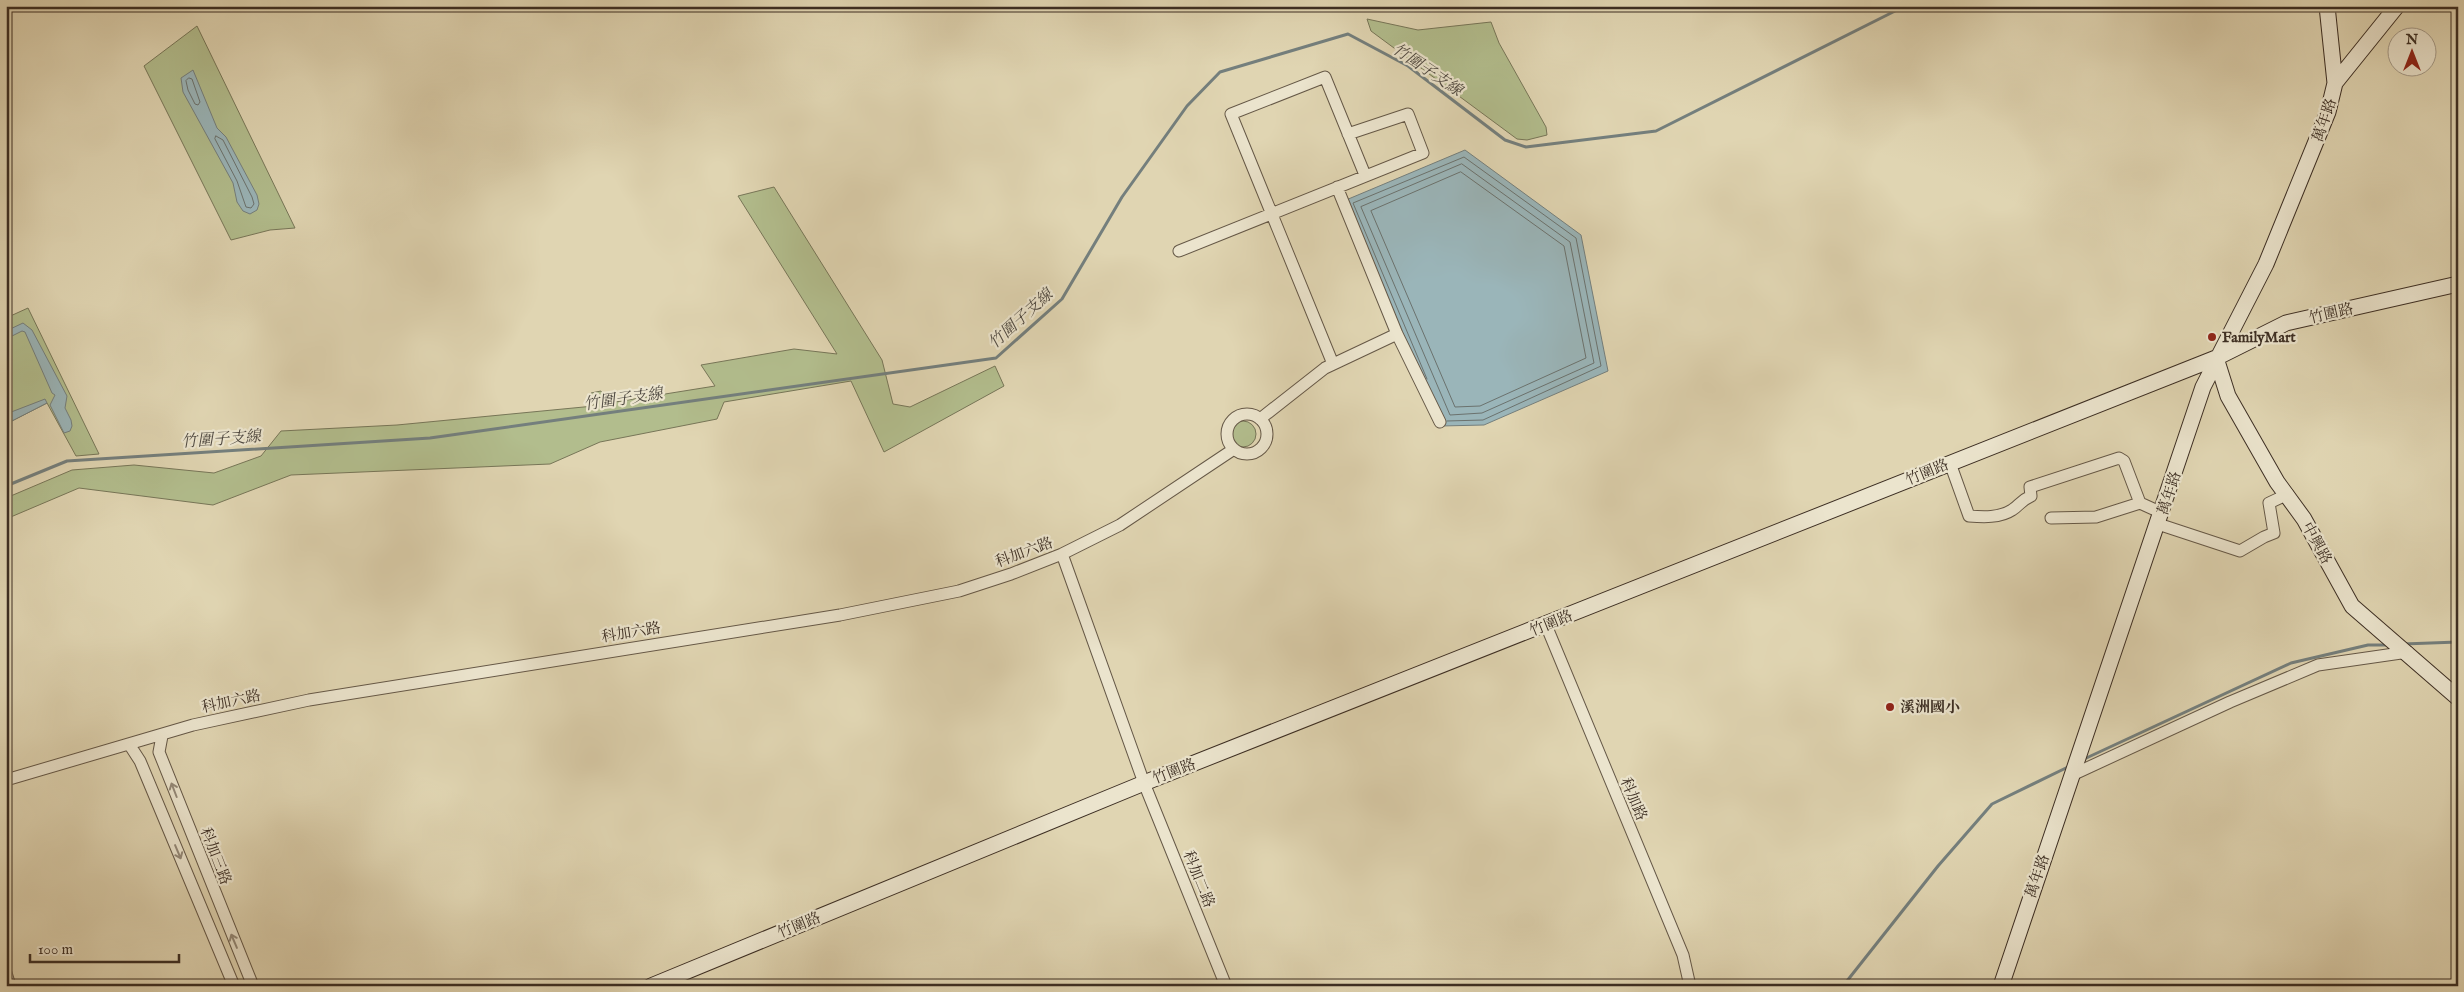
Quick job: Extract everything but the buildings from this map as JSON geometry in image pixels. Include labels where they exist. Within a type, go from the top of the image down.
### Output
[{"type":"street","name":"萬年路","points":[[2001,986],[2203,387],[2216,358],[2266,264],[2328,112],[2335,83],[2327,6]]},
{"type":"street","points":[[2335,83],[2397,6]]},
{"type":"street","points":[[1333,364],[1231,114],[1325,77],[1365,176]]},
{"type":"street","points":[[1179,251],[1422,153],[1408,114],[1348,134]]},
{"type":"street","points":[[1338,187],[1397,334],[1440,422]]},
{"type":"street","name":"竹圍路","points":[[651,986],[1144,783],[2216,358],[2286,323],[2458,284]]},
{"type":"street","points":[[1260,419],[1333,364],[1397,334]]},
{"type":"street","name":"中興路","points":[[2216,358],[2228,396],[2278,482],[2288,494],[2352,606],[2402,647],[2458,698]]},
{"type":"street","points":[[1248,414],[1260,419],[1266,430],[1266,437],[1260,448],[1247,453],[1234,449],[1227,432],[1232,421],[1236,417],[1248,414]]},
{"type":"street","name":"科加六路","points":[[6,780],[162,736],[193,725],[310,700],[900,604],[968,588],[1062,554],[1120,525],[1234,449]]},
{"type":"street","points":[[1950,463],[1969,516],[1987,518],[2014,509],[2019,502],[2031,496],[2030,487],[2119,458],[2124,461],[2140,503],[2160,518],[2240,551],[2274,533],[2270,503],[2288,494]]},
{"type":"street","points":[[2051,518],[2096,517],[2140,503]]},
{"type":"street","name":"科加二路","points":[[1062,554],[1144,783],[1226,986]]},
{"type":"street","name":"科加路","points":[[1546,625],[1683,955],[1690,986]]},
{"type":"street","points":[[2074,767],[2318,665],[2402,647]]},
{"type":"street","name":"科加三路","points":[[162,736],[159,752],[253,986]]},
{"type":"street","points":[[129,744],[140,761],[234,986]]},
{"type":"street","points":[[6,973],[10,986]]},
{"type":"green space","points":[[1367,19],[1418,30],[1491,22],[1499,43],[1546,127],[1547,135],[1527,140],[1517,139],[1371,31]]},
{"type":"green space","points":[[197,26],[295,228],[270,230],[231,240],[144,66]]},
{"type":"green space","points":[[774,187],[882,360],[893,404],[910,407],[995,366],[1004,386],[884,452],[851,381],[724,402],[717,419],[600,442],[550,464],[291,475],[213,505],[79,488],[6,519],[6,498],[72,470],[134,465],[214,473],[261,456],[281,431],[397,425],[594,406],[591,393],[601,391],[609,403],[715,386],[701,365],[794,349],[837,354],[738,196]]},
{"type":"green space","points":[[28,308],[99,454],[76,456],[47,403],[6,424],[6,318]]},
{"type":"green space","points":[[1243,421],[1252,425],[1256,434],[1252,443],[1243,447],[1234,443],[1230,434],[1234,425]]},
{"type":"water","points":[[193,70],[217,128],[226,137],[257,195],[259,204],[257,210],[250,214],[243,211],[237,202],[233,183],[183,92],[181,78]]},
{"type":"water","points":[[1465,150],[1581,235],[1608,371],[1484,425],[1441,426],[1346,200]]},
{"type":"water","points":[[23,323],[32,330],[67,396],[65,408],[71,420],[72,426],[70,431],[64,433],[50,405],[55,395],[52,393],[25,332],[22,331],[6,339],[6,331]]},
{"type":"water","points":[[45,399],[47,403],[6,424],[6,414]]},
{"type":"waterway","name":"竹圍子支線","points":[[6,486],[67,461],[430,438],[996,358],[1062,299],[1122,197],[1187,106],[1220,72],[1348,34],[1408,66],[1505,140],[1526,147],[1656,131],[1905,6]]},
{"type":"waterway","points":[[2403,644],[2458,642]]},
{"type":"waterway","points":[[2082,760],[2291,663],[2368,645],[2387,645]]},
{"type":"waterway","points":[[1843,986],[1938,866],[1992,804],[2070,766]]},
{"type":"place","name":"FamilyMart","points":[[2212,337]]},
{"type":"place","name":"溪洲國小","points":[[1890,707]]}]
